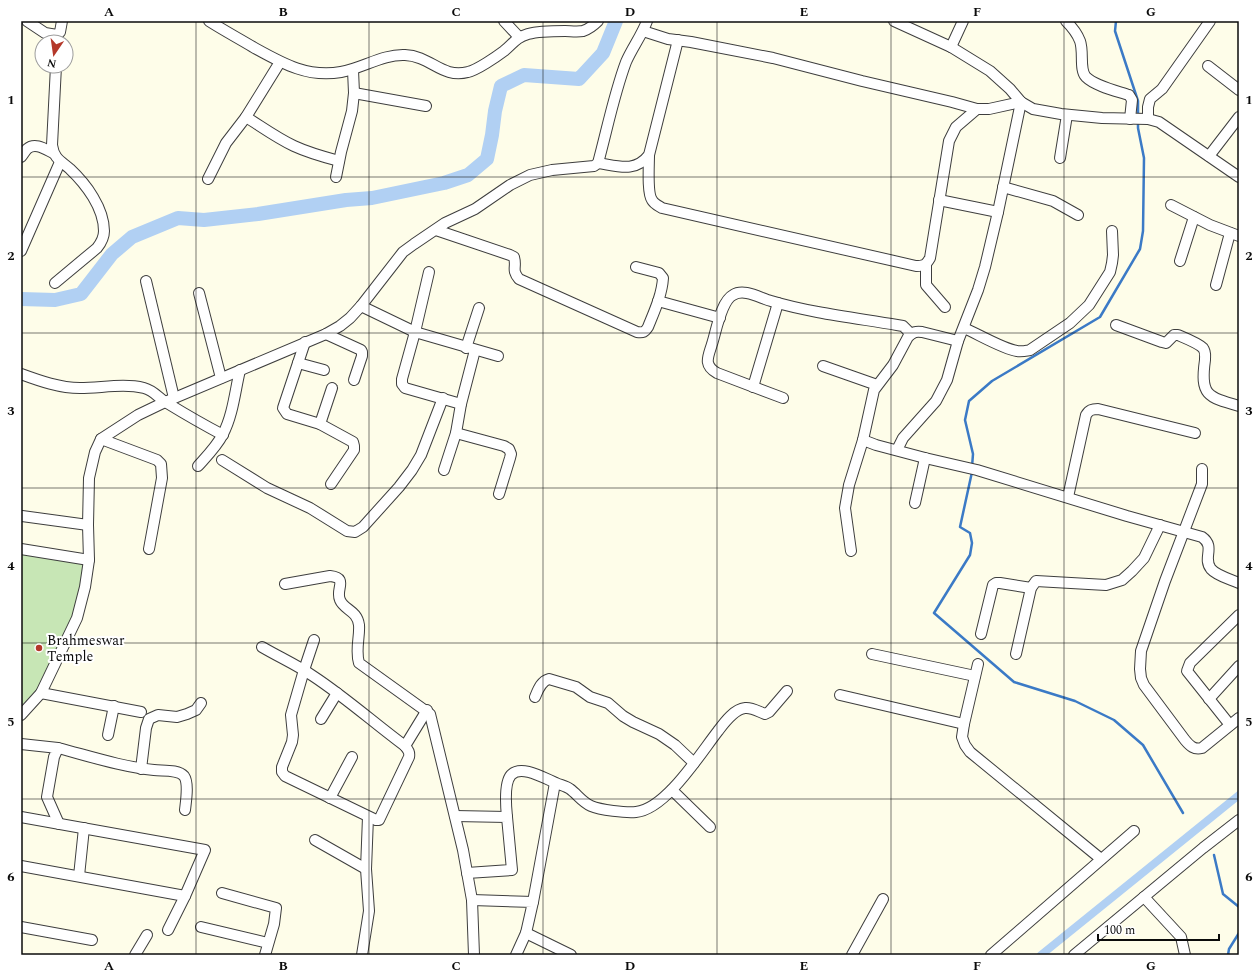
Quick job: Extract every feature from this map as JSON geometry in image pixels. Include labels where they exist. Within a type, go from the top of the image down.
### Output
[{"type":"street","points":[[27,21],[47,34]]},
{"type":"street","points":[[59,34],[62,21]]},
{"type":"street","points":[[209,21],[280,62],[312,73],[329,74],[353,70],[393,55],[416,56],[447,73],[459,74],[469,72],[504,50],[519,37],[531,33],[582,31],[593,26],[598,21]]},
{"type":"street","points":[[504,21],[519,37]]},
{"type":"street","points":[[598,163],[626,62],[643,32],[647,21]]},
{"type":"street","points":[[894,21],[951,46],[990,71],[1010,89],[1020,102],[1033,109],[1067,115],[1139,119],[1159,122],[1239,177]]},
{"type":"street","points":[[951,46],[963,21]]},
{"type":"street","points":[[1066,21],[1077,33],[1081,42],[1083,54],[1082,71],[1093,82],[1131,97],[1139,119]]},
{"type":"street","points":[[1139,119],[1148,107],[1150,99],[1162,89],[1210,21]]},
{"type":"street","points":[[643,32],[668,39],[773,58],[977,109],[989,109],[1020,102]]},
{"type":"street","points":[[678,40],[649,155],[650,193],[655,204],[662,208],[916,266],[926,265]]},
{"type":"street","points":[[208,179],[226,143],[246,117],[280,62]]},
{"type":"street","points":[[1208,66],[1239,90]]},
{"type":"street","points":[[336,177],[352,111],[354,93],[353,70]]},
{"type":"street","points":[[53,153],[52,145],[56,74]]},
{"type":"street","points":[[354,93],[426,106]]},
{"type":"street","points":[[897,450],[904,438],[936,401],[947,380],[958,341],[978,290],[985,267],[998,212],[1020,102]]},
{"type":"street","points":[[945,307],[926,285],[926,265],[930,258],[949,140],[956,127],[977,109]]},
{"type":"street","points":[[1060,158],[1067,115]]},
{"type":"street","points":[[246,117],[294,146],[339,161]]},
{"type":"street","points":[[1209,156],[1239,118]]},
{"type":"street","points":[[21,157],[26,149],[32,146],[37,146],[53,153],[60,162],[70,168],[84,183],[94,199],[103,220],[104,232],[102,241],[97,248],[55,283]]},
{"type":"street","points":[[21,715],[41,693],[77,618],[86,587],[89,560],[89,478],[95,452],[101,439],[138,415],[169,400],[326,334],[340,326],[361,306],[403,252],[446,224],[475,209],[510,185],[530,175],[552,170],[594,166],[598,163],[625,167],[635,166],[644,161],[649,155]]},
{"type":"street","points":[[21,251],[60,162]]},
{"type":"street","points":[[1002,188],[1053,201],[1078,215]]},
{"type":"street","points":[[939,200],[998,212]]},
{"type":"street","points":[[1171,204],[1210,225],[1235,234],[1216,285]]},
{"type":"street","points":[[1180,261],[1194,217]]},
{"type":"street","points":[[436,230],[510,255],[514,258],[514,270],[519,279],[637,332],[642,332],[648,327],[658,301],[663,278],[659,273],[636,266]]},
{"type":"street","points":[[964,328],[1008,349],[1023,352],[1030,350],[1070,323],[1089,305],[1110,272],[1113,255],[1112,231]]},
{"type":"street","points":[[429,272],[415,332],[402,378],[402,384],[405,388],[461,404]]},
{"type":"street","points":[[146,282],[169,400]]},
{"type":"street","points":[[783,398],[717,373],[710,369],[708,365],[708,356],[724,306],[730,297],[738,292],[743,292],[778,303],[826,313],[903,326],[911,334]]},
{"type":"street","points":[[199,293],[221,378]]},
{"type":"street","points":[[658,301],[720,318]]},
{"type":"street","points":[[753,387],[778,303]]},
{"type":"street","points":[[361,306],[415,332],[498,356]]},
{"type":"street","points":[[444,470],[456,433],[479,308]]},
{"type":"street","points":[[1116,325],[1166,343],[1171,336],[1178,335],[1202,348],[1206,353],[1204,381],[1205,390],[1212,397],[1239,406]]},
{"type":"street","points":[[851,551],[846,508],[849,486],[863,440],[874,390],[877,384],[887,374],[911,334],[917,331],[958,341]]},
{"type":"street","points":[[326,334],[361,350],[362,356],[354,380]]},
{"type":"street","points":[[305,342],[283,408],[287,414],[320,424],[353,442],[354,450],[331,484]]},
{"type":"street","points":[[298,363],[324,370]]},
{"type":"street","points":[[823,366],[877,384]]},
{"type":"street","points":[[198,466],[223,435],[231,410],[240,370]]},
{"type":"street","points":[[21,374],[49,384],[65,387],[137,386],[147,389],[169,400],[223,435]]},
{"type":"street","points":[[320,424],[332,388]]},
{"type":"street","points":[[222,460],[267,488],[310,508],[347,531],[355,532],[364,527],[400,487],[412,470],[421,455],[443,398]]},
{"type":"street","points":[[1068,497],[1088,411],[1098,409],[1195,432]]},
{"type":"street","points":[[456,433],[504,446],[509,449],[511,454],[499,494]]},
{"type":"street","points":[[101,439],[156,460],[161,464],[162,478],[149,549]]},
{"type":"street","points":[[863,440],[925,458],[977,470],[1127,516],[1202,537],[1209,544],[1208,560],[1210,568],[1219,575],[1239,583]]},
{"type":"street","points":[[915,503],[925,458]]},
{"type":"street","points":[[1202,468],[1202,484],[1183,532],[1141,651],[1141,678],[1144,685],[1185,740],[1192,747],[1197,749],[1202,748],[1239,718]]},
{"type":"street","points":[[22,516],[88,525]]},
{"type":"street","points":[[1016,654],[1031,588],[1036,581],[1106,585],[1122,580],[1144,558],[1160,525]]},
{"type":"street","points":[[21,550],[89,560]]},
{"type":"street","points":[[285,584],[330,576],[339,579],[341,583],[339,594],[340,600],[356,616],[359,625],[357,657],[359,663],[427,710],[432,717],[463,850],[472,900],[474,955]]},
{"type":"street","points":[[981,634],[993,585],[1000,583],[1031,588]]},
{"type":"street","points":[[1230,725],[1187,671],[1190,663],[1239,615]]},
{"type":"street","points":[[262,647],[304,670],[337,693],[409,750],[409,757],[379,820],[368,817],[285,776],[282,772],[282,767],[292,742],[293,735],[291,715],[304,670],[314,640]]},
{"type":"street","points":[[872,654],[975,676]]},
{"type":"street","points":[[978,664],[964,724],[962,737],[965,745],[970,752],[1101,859]]},
{"type":"street","points":[[1209,699],[1239,666]]},
{"type":"street","points":[[535,696],[542,682],[549,679],[576,687],[590,697],[608,703],[623,716],[633,722],[659,734],[675,745],[694,763]]},
{"type":"street","points":[[467,873],[512,870],[506,792],[510,775],[517,771],[531,772],[570,788],[585,802],[601,809],[634,813],[642,811],[652,807],[672,790],[726,720],[746,707],[765,714],[769,712],[787,691]]},
{"type":"street","points":[[41,693],[141,712]]},
{"type":"street","points":[[321,719],[337,693]]},
{"type":"street","points":[[840,695],[964,724]]},
{"type":"street","points":[[141,769],[146,728],[149,719],[158,715],[177,717],[187,714],[196,710],[201,703]]},
{"type":"street","points":[[108,735],[114,706]]},
{"type":"street","points":[[405,746],[427,710]]},
{"type":"street","points":[[21,744],[58,748],[141,769],[174,772],[180,774],[185,777],[187,783],[185,810]]},
{"type":"street","points":[[58,748],[54,757],[47,797],[59,824]]},
{"type":"street","points":[[330,798],[352,757]]},
{"type":"street","points":[[516,955],[526,933],[555,783]]},
{"type":"street","points":[[672,790],[710,827]]},
{"type":"street","points":[[455,816],[507,817]]},
{"type":"street","points":[[21,817],[205,850],[168,930]]},
{"type":"street","points":[[362,955],[369,911],[366,869],[368,817]]},
{"type":"street","points":[[1074,955],[1239,820]]},
{"type":"street","points":[[79,876],[84,828]]},
{"type":"street","points":[[991,955],[1134,831]]},
{"type":"street","points":[[315,840],[366,869]]},
{"type":"street","points":[[21,866],[185,896]]},
{"type":"street","points":[[222,893],[276,908],[274,924],[265,955]]},
{"type":"street","points":[[1144,897],[1181,937],[1185,955]]},
{"type":"street","points":[[852,955],[883,899]]},
{"type":"street","points":[[472,900],[533,902]]},
{"type":"street","points":[[21,927],[92,940]]},
{"type":"street","points":[[201,928],[268,943]]},
{"type":"street","points":[[526,933],[557,952],[570,955]]},
{"type":"street","points":[[135,955],[147,935]]},
{"type":"green space","name":"Brahmeswar Temple","points":[[21,554],[85,564],[77,606],[38,689],[21,706]]},
{"type":"waterway","points":[[21,299],[55,300],[81,294],[112,254],[132,237],[178,218],[204,220],[258,214],[346,200],[372,198],[444,183],[468,175],[487,159],[501,86],[524,75],[579,79],[603,53],[616,21]]},
{"type":"waterway","points":[[1116,21],[1115,31],[1138,101],[1138,116]]},
{"type":"waterway","points":[[972,467],[973,454],[965,420],[969,401],[992,381],[1100,317],[1140,249],[1143,231],[1144,158],[1138,121]]},
{"type":"waterway","points":[[972,472],[960,527],[970,533],[972,543],[970,555],[934,613],[1014,682],[1075,701],[1114,720],[1143,745],[1183,813]]},
{"type":"waterway","points":[[1041,955],[1239,795]]},
{"type":"waterway","points":[[1214,855],[1223,894],[1239,907]]},
{"type":"waterway","points":[[1228,955],[1229,949],[1239,933]]},
{"type":"place","name":"Brahmeswar Temple","points":[[39,648]]}]
